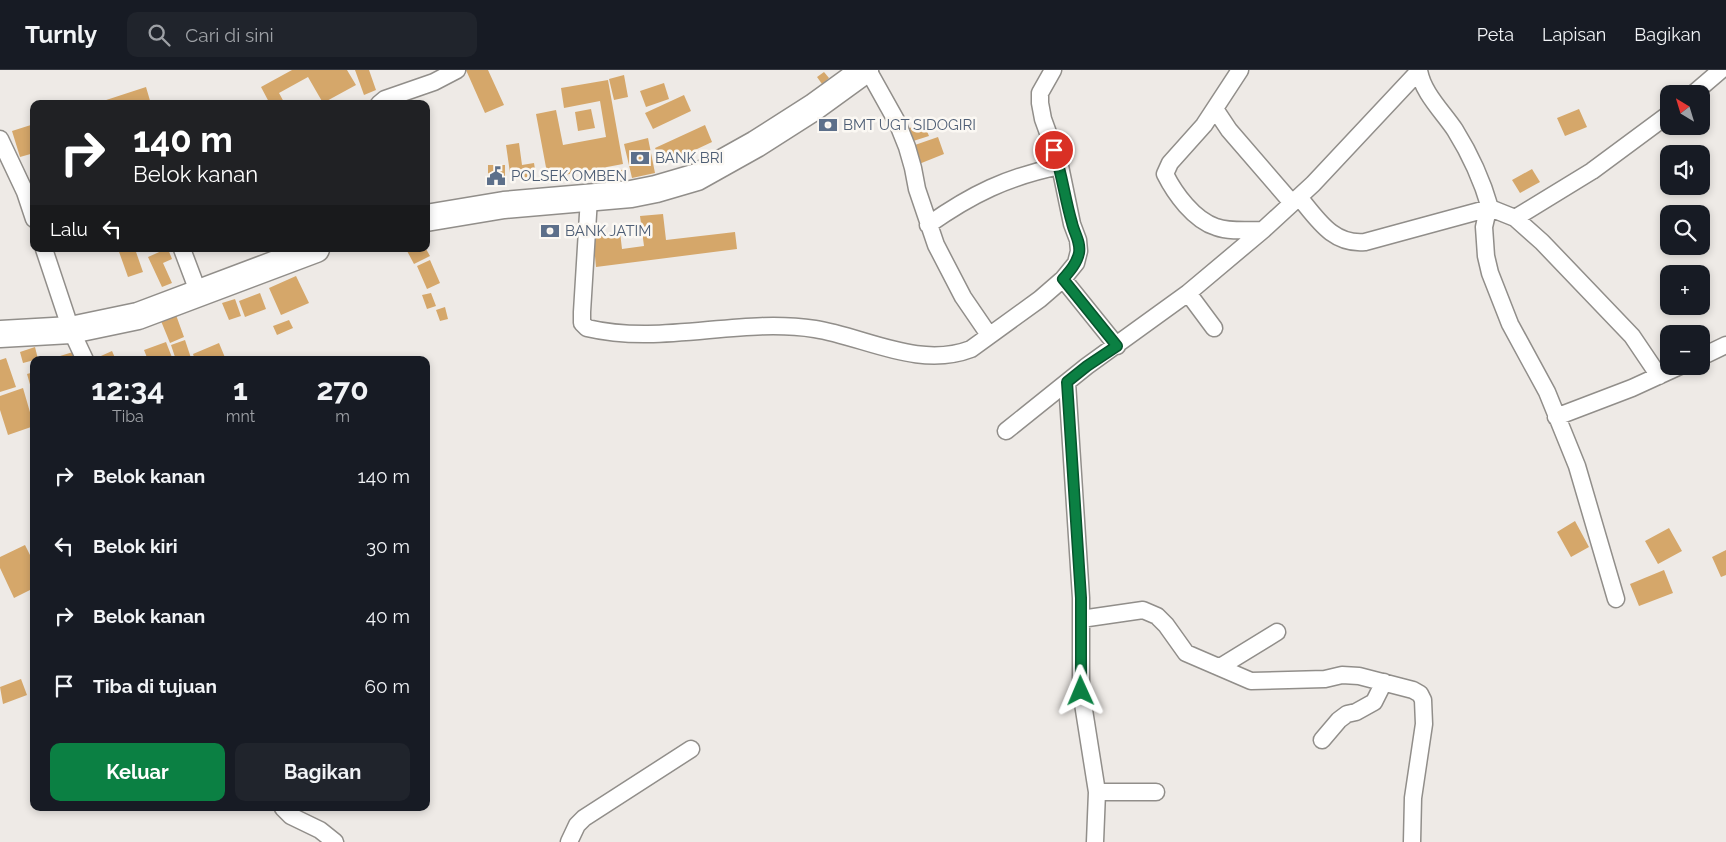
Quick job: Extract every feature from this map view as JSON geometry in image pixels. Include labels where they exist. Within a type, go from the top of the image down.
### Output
[{"type":"main road","points":[[430,217],[504,204],[589,198],[656,190],[697,177],[756,144],[867,70]]},
{"type":"main road","points":[[0,334],[70,330],[138,316],[199,294],[239,276],[307,252]]},
{"type":"street","points":[[384,100],[434,82],[457,70]]},
{"type":"street","points":[[867,70],[897,122],[907,147],[916,189],[946,269],[989,335]]},
{"type":"street","points":[[589,198],[582,312],[582,323],[587,328],[631,335],[780,325],[816,329],[876,345],[930,356],[964,351],[1040,299],[1063,279],[1076,263],[1079,251],[1078,240],[1072,224],[1060,166],[1043,119],[1040,103],[1040,93],[1053,70]]},
{"type":"street","points":[[1240,70],[1197,135],[1170,163],[1165,174],[1183,201],[1206,222],[1226,229],[1263,230]]},
{"type":"street","points":[[1704,85],[1721,70]]},
{"type":"street","points":[[1006,431],[1087,366],[1188,293],[1263,230],[1296,200],[1419,71],[1424,84],[1471,158],[1486,192],[1490,208],[1486,214],[1484,227],[1490,274],[1501,306],[1547,392],[1577,466],[1616,599]]},
{"type":"street","points":[[1215,109],[1233,135],[1296,200],[1335,236],[1344,241],[1353,243],[1365,242],[1490,208],[1515,218],[1542,242],[1625,329],[1659,376],[1556,417]]},
{"type":"street","points":[[1515,218],[1592,171],[1660,121]]},
{"type":"street","points":[[0,139],[30,207]]},
{"type":"street","points":[[928,225],[950,209],[1003,181],[1026,173],[1060,166]]},
{"type":"street","points":[[45,252],[70,330],[83,356]]},
{"type":"street","points":[[183,252],[199,294]]},
{"type":"street","points":[[1063,279],[1117,346]]},
{"type":"street","points":[[1188,293],[1214,328]]},
{"type":"street","points":[[1710,353],[1726,346]]},
{"type":"street","points":[[1067,382],[1081,619],[1081,691],[1097,792],[1095,842]]},
{"type":"street","points":[[1081,619],[1143,610],[1157,616],[1166,625],[1186,653],[1252,681],[1325,679],[1342,675],[1359,676],[1413,690],[1420,694],[1423,700],[1424,724],[1413,798],[1412,842]]},
{"type":"street","points":[[1220,667],[1277,632]]},
{"type":"street","points":[[1322,740],[1339,720],[1347,714],[1356,712],[1374,702],[1384,682]]},
{"type":"street","points":[[569,842],[577,825],[584,818],[690,749]]},
{"type":"street","points":[[1097,792],[1156,792]]},
{"type":"street","points":[[285,811],[291,816],[320,830],[335,842]]},
{"type":"building","points":[[292,70],[347,70],[356,85],[328,100],[321,100],[308,77],[279,93],[283,100],[268,100],[261,87]]},
{"type":"building","points":[[355,70],[369,70],[376,90],[364,95]]},
{"type":"building","points":[[466,70],[488,70],[504,105],[485,113]]},
{"type":"building","points":[[824,72],[829,78],[822,84],[817,77]]},
{"type":"building","points":[[624,75],[628,97],[614,100],[609,79]]},
{"type":"building","points":[[608,80],[623,164],[548,178],[536,114],[556,110],[563,145],[606,137],[600,101],[564,108],[561,88]]},
{"type":"building","points":[[664,83],[669,99],[646,107],[640,91]]},
{"type":"building","points":[[146,87],[150,100],[106,100]]},
{"type":"building","points":[[684,95],[691,111],[653,129],[645,113]]},
{"type":"building","points":[[591,109],[595,128],[578,131],[575,112]]},
{"type":"building","points":[[1579,109],[1587,127],[1565,136],[1557,118]]},
{"type":"building","points":[[924,124],[929,136],[907,143],[902,130]]},
{"type":"building","points":[[30,125],[30,154],[20,157],[12,131]]},
{"type":"building","points":[[705,125],[712,142],[663,165],[655,148]]},
{"type":"building","points":[[938,137],[944,154],[919,164],[912,146]]},
{"type":"building","name":"BANK BRI","points":[[648,138],[655,173],[632,178],[624,144]]},
{"type":"building","points":[[519,143],[522,165],[534,163],[536,176],[511,180],[506,145]]},
{"type":"building","name":"POLSEK OMBEN","points":[[488,165],[505,165],[505,187],[488,187]]},
{"type":"building","points":[[625,169],[627,178],[619,180],[617,171]]},
{"type":"building","points":[[1532,169],[1540,182],[1520,193],[1512,180]]},
{"type":"building","points":[[663,214],[666,240],[735,232],[737,249],[596,267],[593,235],[620,232],[622,249],[644,246],[640,216]]},
{"type":"building","points":[[119,252],[136,252],[143,272],[128,277]]},
{"type":"building","points":[[159,252],[169,252],[172,259],[163,263],[172,283],[162,287],[148,257]]},
{"type":"building","points":[[408,252],[428,252],[430,256],[414,264]]},
{"type":"building","points":[[430,260],[440,283],[427,289],[417,266]]},
{"type":"building","points":[[296,276],[309,303],[281,315],[269,288]]},
{"type":"building","points":[[260,293],[266,309],[245,317],[239,301]]},
{"type":"building","points":[[431,293],[436,306],[427,309],[422,295]]},
{"type":"building","points":[[235,299],[241,316],[229,320],[222,303]]},
{"type":"building","points":[[445,307],[448,319],[440,321],[436,310]]},
{"type":"building","points":[[176,315],[184,337],[170,343],[161,321]]},
{"type":"building","points":[[289,320],[293,328],[277,335],[273,326]]},
{"type":"building","points":[[185,340],[190,356],[175,356],[171,345]]},
{"type":"building","points":[[166,342],[171,356],[146,356],[144,350]]},
{"type":"building","points":[[219,343],[224,356],[194,356],[193,354]]},
{"type":"building","points":[[35,347],[37,356],[30,356],[30,361],[23,363],[20,352]]},
{"type":"building","points":[[112,351],[114,356],[101,356]]},
{"type":"building","points":[[73,352],[74,356],[60,356]]},
{"type":"building","points":[[6,358],[16,387],[0,392],[0,360]]},
{"type":"building","points":[[30,373],[30,384],[27,374]]},
{"type":"building","points":[[23,388],[30,412],[30,427],[8,435],[0,410],[0,396]]},
{"type":"building","points":[[1575,521],[1589,547],[1571,557],[1557,532]]},
{"type":"building","points":[[1669,528],[1682,551],[1658,564],[1645,541]]},
{"type":"building","points":[[25,545],[30,555],[30,590],[14,598],[0,568],[0,557]]},
{"type":"building","points":[[1726,550],[1726,575],[1721,577],[1712,557]]},
{"type":"building","points":[[1664,570],[1673,593],[1639,606],[1630,584]]},
{"type":"building","points":[[21,679],[27,695],[3,704],[0,687]]},
{"type":"place","name":"BMT UGT SIDOGIRI","points":[[828,125]]},
{"type":"place","name":"BANK BRI","points":[[640,158]]},
{"type":"place","name":"POLSEK OMBEN","points":[[496,176]]},
{"type":"place","name":"BANK JATIM","points":[[550,231]]},
{"type":"route","points":[[1054,150],[1060,166],[1079,251],[1076,263],[1063,279],[1117,346],[1067,382],[1081,598],[1081,691]]}]
